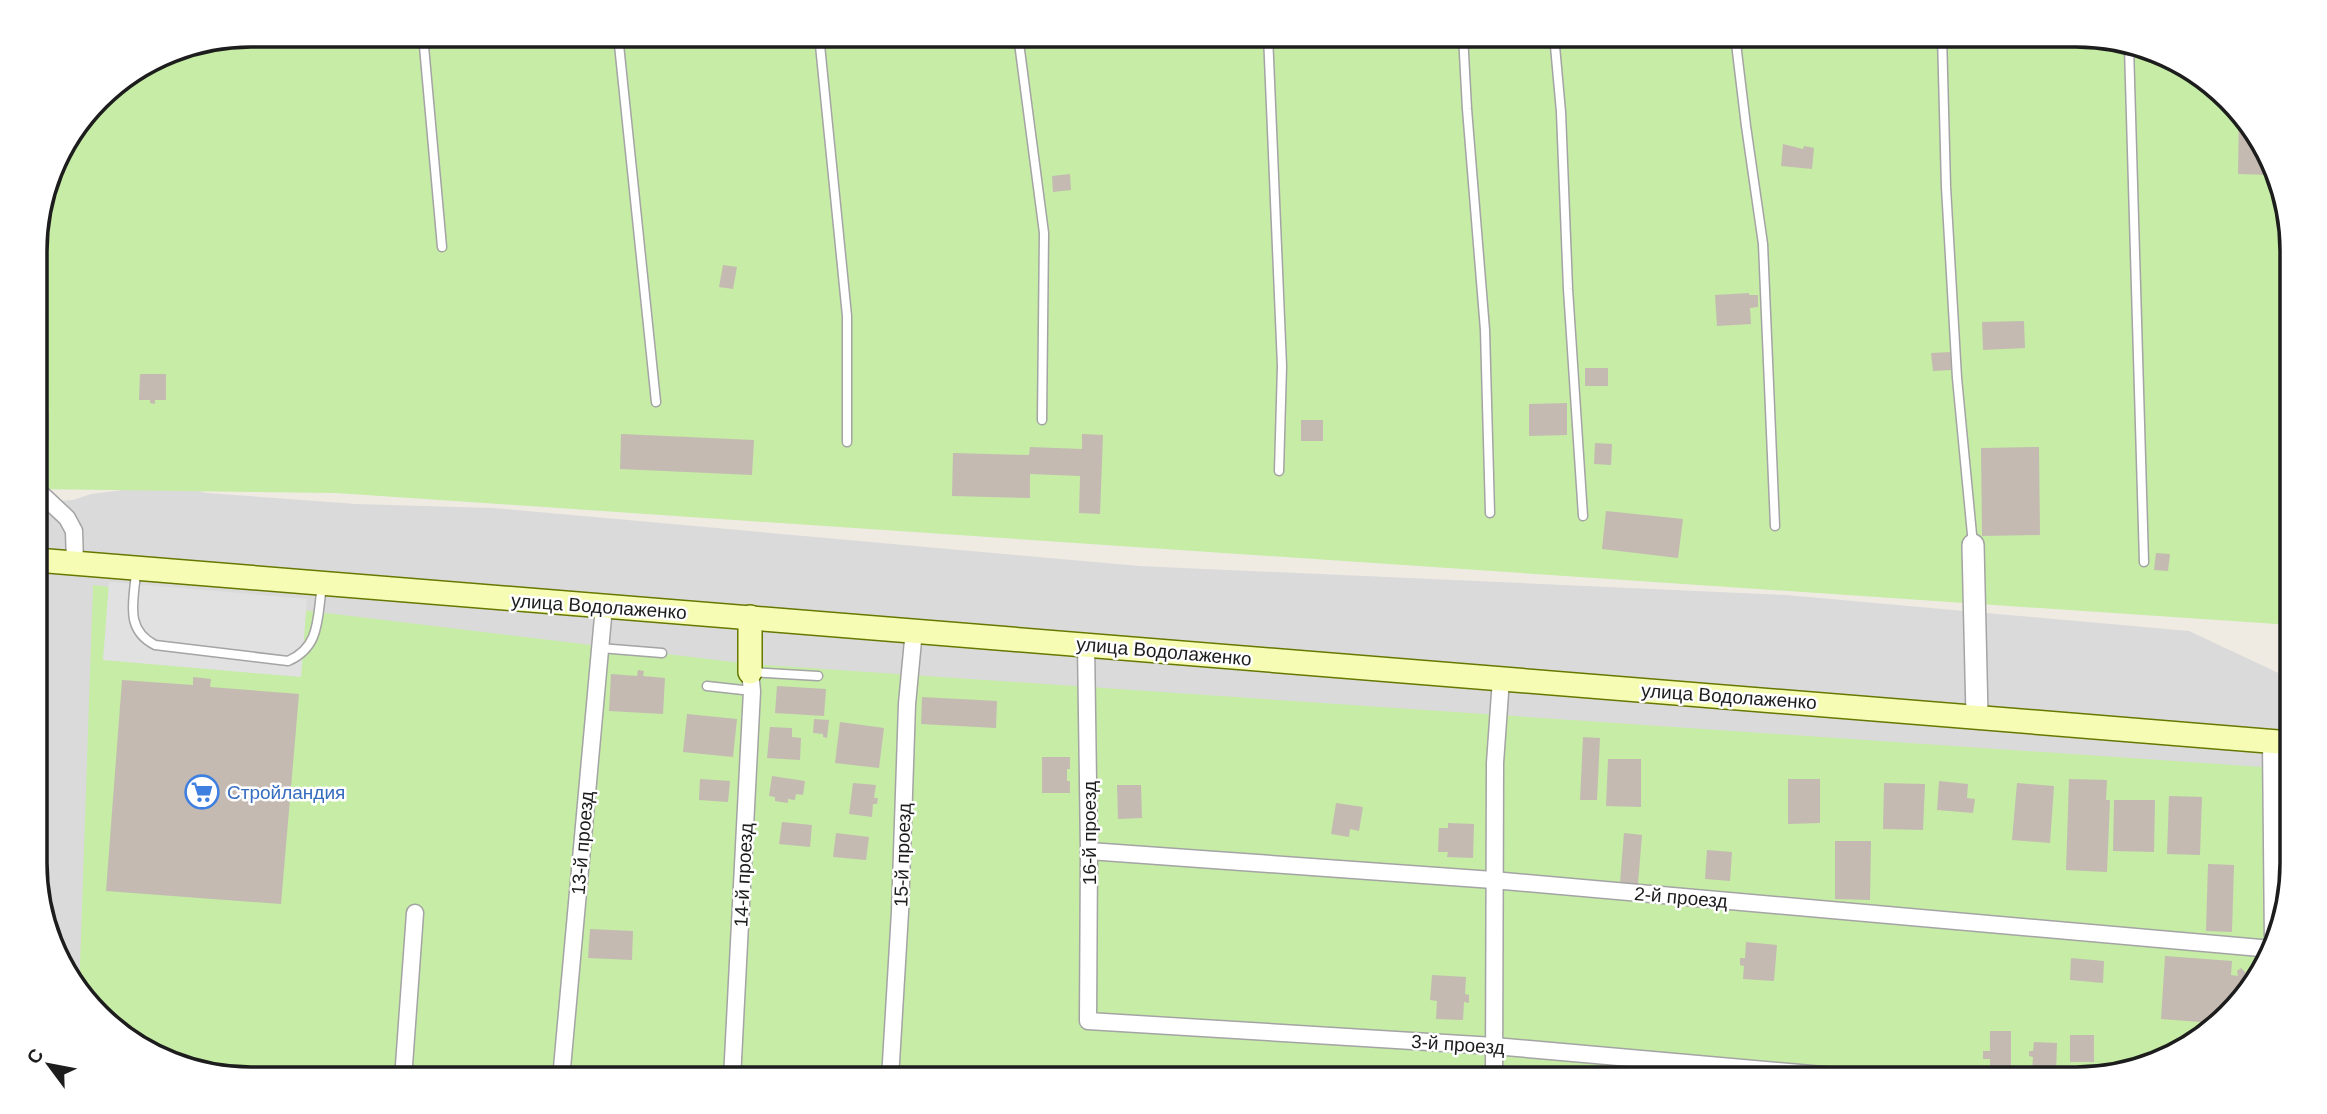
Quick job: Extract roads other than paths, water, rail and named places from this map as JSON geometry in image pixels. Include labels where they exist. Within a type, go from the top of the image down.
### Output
[{"type":"main road","name":"улица Водолаженко","points":[[47,561],[2280,742]]},
{"type":"main road","points":[[750,617],[751,681]]},
{"type":"street","points":[[48,500],[67,518],[74,531],[75,563]]},
{"type":"street","points":[[1973,545],[1977,716]]},
{"type":"street","name":"13-й проезд","points":[[562,1067],[604,607]]},
{"type":"street","name":"15-й проезд","points":[[891,1067],[900,912],[907,704],[915,631]]},
{"type":"street","name":"16-й проезд","points":[[1086,645],[1088,1021]]},
{"type":"street","points":[[1493,1066],[1494,763],[1501,679]]},
{"type":"street","name":"14-й проезд","points":[[733,1067],[751,681]]},
{"type":"street","points":[[2274,909],[2280,767]]},
{"type":"street","name":"2-й проезд","points":[[1089,851],[1493,880],[2261,948]]},
{"type":"street","points":[[403,1067],[415,912]]},
{"type":"street","name":"3-й проезд","points":[[1088,1021],[1494,1046],[1724,1066]]},
{"type":"lane","points":[[1269,47],[1282,366],[1279,471]]},
{"type":"lane","points":[[1465,47],[1485,330],[1490,513]]},
{"type":"lane","points":[[1555,47],[1584,516]]},
{"type":"lane","points":[[1737,47],[1763,244],[1775,526]]},
{"type":"lane","points":[[1942,47],[1945,187],[1956,364],[1973,545]]},
{"type":"lane","points":[[424,48],[442,247]]},
{"type":"lane","points":[[619,48],[656,402]]},
{"type":"lane","points":[[820,48],[847,316],[848,442]]},
{"type":"lane","points":[[1020,48],[1044,233],[1042,420]]},
{"type":"lane","points":[[2129,55],[2144,562]]},
{"type":"lane","points":[[136,569],[133,621],[137,632],[144,639],[155,645],[288,661],[299,656],[314,638],[322,584]]},
{"type":"lane","points":[[600,648],[662,653]]},
{"type":"lane","points":[[707,686],[818,676]]},
{"type":"place","name":"Стройландия","points":[[202,792]]}]
